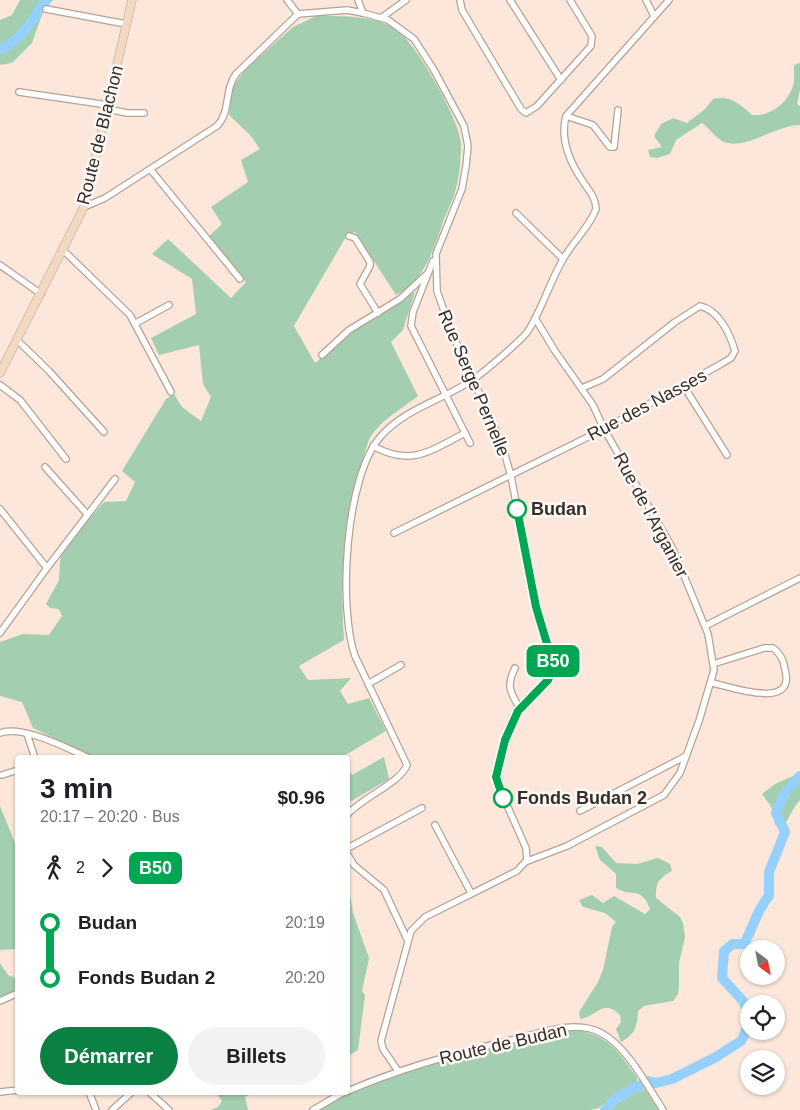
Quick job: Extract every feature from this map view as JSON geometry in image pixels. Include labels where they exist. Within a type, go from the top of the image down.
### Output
[{"type":"street","name":"Route de Blachon","points":[[0,373],[84,207],[132,0]]},
{"type":"street","points":[[84,207],[101,200],[220,124],[226,111],[229,86],[236,74],[298,14],[288,0]]},
{"type":"street","points":[[358,0],[363,13]]},
{"type":"street","points":[[381,18],[406,0]]},
{"type":"street","points":[[460,0],[462,10],[522,111],[526,113],[533,110],[583,57],[593,41],[592,36],[570,0]]},
{"type":"street","points":[[510,0],[561,80]]},
{"type":"street","points":[[646,0],[654,16]]},
{"type":"street","points":[[350,812],[359,802],[403,774],[407,765],[348,638],[346,608],[351,524],[362,467],[373,446],[401,418],[474,379],[523,337],[535,318],[563,259],[592,217],[596,205],[567,149],[564,132],[566,116],[669,0]]},
{"type":"street","points":[[46,8],[126,24]]},
{"type":"street","name":"Rue Serge Pernelle","points":[[298,14],[347,10],[381,18],[398,26],[417,43],[434,70],[466,132],[468,154],[464,180],[436,254],[435,276],[439,301],[499,434],[511,476],[536,607],[553,663],[548,680],[520,708],[505,740],[496,777],[526,848],[528,855],[525,862]]},
{"type":"street","points":[[19,92],[108,107],[127,113],[144,113]]},
{"type":"street","points":[[566,116],[593,126],[610,147],[614,147],[618,110]]},
{"type":"street","points":[[150,169],[240,279]]},
{"type":"street","points":[[516,213],[563,259]]},
{"type":"street","points":[[349,236],[355,238],[370,262],[370,266],[360,284],[378,313]]},
{"type":"street","points":[[63,250],[121,304],[136,324],[171,392]]},
{"type":"street","points":[[436,254],[413,312],[411,326],[470,443]]},
{"type":"street","points":[[0,265],[41,294]]},
{"type":"street","points":[[322,355],[349,330],[400,299],[428,273]]},
{"type":"street","points":[[136,324],[169,305]]},
{"type":"street","name":"Rue des Nasses","points":[[394,533],[604,429],[731,358],[735,350],[722,323],[709,309],[700,306],[693,308],[602,379],[582,388]]},
{"type":"street","name":"Rue de l'Arganier","points":[[407,939],[411,931],[425,917],[517,871],[525,862],[567,846],[660,798],[671,788],[686,756],[712,683],[714,664],[706,626],[673,549],[582,388],[554,351],[535,318]]},
{"type":"street","points":[[17,340],[49,371],[104,432]]},
{"type":"street","points":[[0,385],[20,400],[66,459]]},
{"type":"street","points":[[683,386],[727,455]]},
{"type":"street","points":[[373,446],[392,456],[414,457],[465,433]]},
{"type":"street","points":[[45,467],[87,514]]},
{"type":"street","points":[[0,634],[87,514],[115,479]]},
{"type":"street","points":[[0,509],[47,568]]},
{"type":"street","points":[[706,626],[800,578]]},
{"type":"street","points":[[712,683],[755,694],[770,694],[783,688],[787,680],[784,660],[773,648],[764,648],[714,664]]},
{"type":"street","points":[[368,684],[400,664]]},
{"type":"street","points":[[515,668],[509,680],[510,687],[520,708]]},
{"type":"street","points":[[0,732],[10,730],[27,734],[81,755]]},
{"type":"street","points":[[27,734],[34,755]]},
{"type":"street","points":[[580,811],[686,756]]},
{"type":"street","points":[[2,775],[15,771]]},
{"type":"street","points":[[350,847],[422,808]]},
{"type":"street","points":[[435,825],[471,893]]},
{"type":"street","points":[[350,858],[354,865],[384,890],[407,939],[381,1041],[383,1049],[398,1071]]},
{"type":"street","points":[[0,1001],[15,994]]},
{"type":"street","name":"Route de Budan","points":[[350,1090],[398,1071],[538,1033],[576,1027],[602,1033],[612,1041],[643,1079],[663,1110]]},
{"type":"street","points":[[0,1092],[15,1090]]},
{"type":"street","points":[[90,1095],[96,1110]]},
{"type":"street","points":[[112,1110],[129,1095]]},
{"type":"street","points":[[152,1095],[169,1110]]},
{"type":"street","points":[[313,1110],[339,1095]]},
{"type":"green space","points":[[20,0],[53,0],[43,12],[32,43],[12,63],[0,65],[0,20],[12,15]]},
{"type":"green space","points":[[316,16],[347,17],[380,22],[398,31],[426,66],[436,83],[459,132],[461,143],[459,171],[453,198],[430,257],[413,283],[396,295],[355,232],[347,235],[294,326],[315,363],[359,327],[415,292],[403,330],[391,342],[418,396],[387,419],[376,430],[370,439],[362,461],[351,504],[344,549],[342,595],[344,640],[299,666],[308,680],[351,678],[340,691],[348,704],[369,698],[386,731],[345,755],[90,755],[33,728],[22,702],[0,696],[0,642],[23,634],[49,635],[62,616],[59,609],[50,608],[46,604],[59,580],[60,560],[64,548],[104,502],[126,501],[135,482],[122,471],[166,399],[174,394],[182,407],[201,421],[211,397],[203,384],[199,345],[159,355],[151,338],[196,314],[192,279],[152,254],[168,239],[231,298],[246,282],[209,236],[222,224],[211,207],[248,182],[241,160],[260,149],[250,135],[229,115],[231,89],[245,70],[293,27]]},
{"type":"green space","points":[[800,63],[800,89],[797,104],[800,106],[800,125],[780,129],[750,141],[731,143],[719,139],[702,123],[676,140],[670,154],[657,158],[650,157],[648,150],[662,147],[654,136],[661,124],[673,118],[687,123],[705,109],[713,99],[730,99],[752,115],[759,115],[773,110],[789,95],[794,81],[794,65]]},
{"type":"green space","points":[[384,757],[389,779],[350,802],[350,772],[352,775]]},
{"type":"green space","points":[[800,773],[800,800],[782,827],[775,825],[774,811],[762,794],[775,784]]},
{"type":"green space","points":[[0,806],[15,843],[15,949],[0,950]]},
{"type":"green space","points":[[595,846],[602,847],[616,863],[637,864],[658,858],[670,864],[672,871],[659,881],[656,888],[656,898],[680,917],[685,937],[679,963],[678,994],[673,1001],[644,1006],[638,1011],[634,1030],[629,1037],[621,1042],[616,1029],[621,1022],[620,1015],[614,1010],[604,1008],[586,1018],[580,1019],[579,1012],[598,982],[603,970],[612,927],[616,922],[605,913],[583,907],[579,900],[592,895],[603,903],[614,896],[645,914],[650,909],[640,894],[616,888],[616,874],[600,860]]},
{"type":"green space","points":[[350,895],[353,913],[369,958],[362,991],[365,995],[358,1050],[350,1055]]},
{"type":"green space","points":[[0,963],[8,975],[15,978],[15,993],[0,997]]},
{"type":"green space","points":[[572,1029],[595,1035],[617,1051],[637,1077],[637,1082],[617,1093],[599,1108],[590,1110],[320,1110],[347,1095],[389,1077],[468,1053]]},
{"type":"green space","points":[[645,1089],[658,1110],[611,1110],[622,1099]]},
{"type":"green space","points":[[218,1095],[248,1095],[245,1097],[248,1110],[210,1110],[218,1107],[222,1101]]},
{"type":"waterway","points":[[0,50],[21,34],[46,0]]},
{"type":"waterway","points":[[740,998],[722,978],[724,951],[733,944],[744,944],[758,913],[769,896],[769,872],[785,832],[776,813],[784,794],[800,776]]},
{"type":"waterway","points":[[605,1110],[615,1099],[648,1081],[656,1083],[672,1079],[716,1057],[741,1040]]},
{"type":"bus line","name":"B50","points":[[503,798],[496,777],[505,740],[518,711],[548,680],[554,667],[536,607],[517,509]]},
{"type":"place","name":"Budan","points":[[517,509]]},
{"type":"place","name":"Fonds Budan 2","points":[[503,798]]}]
